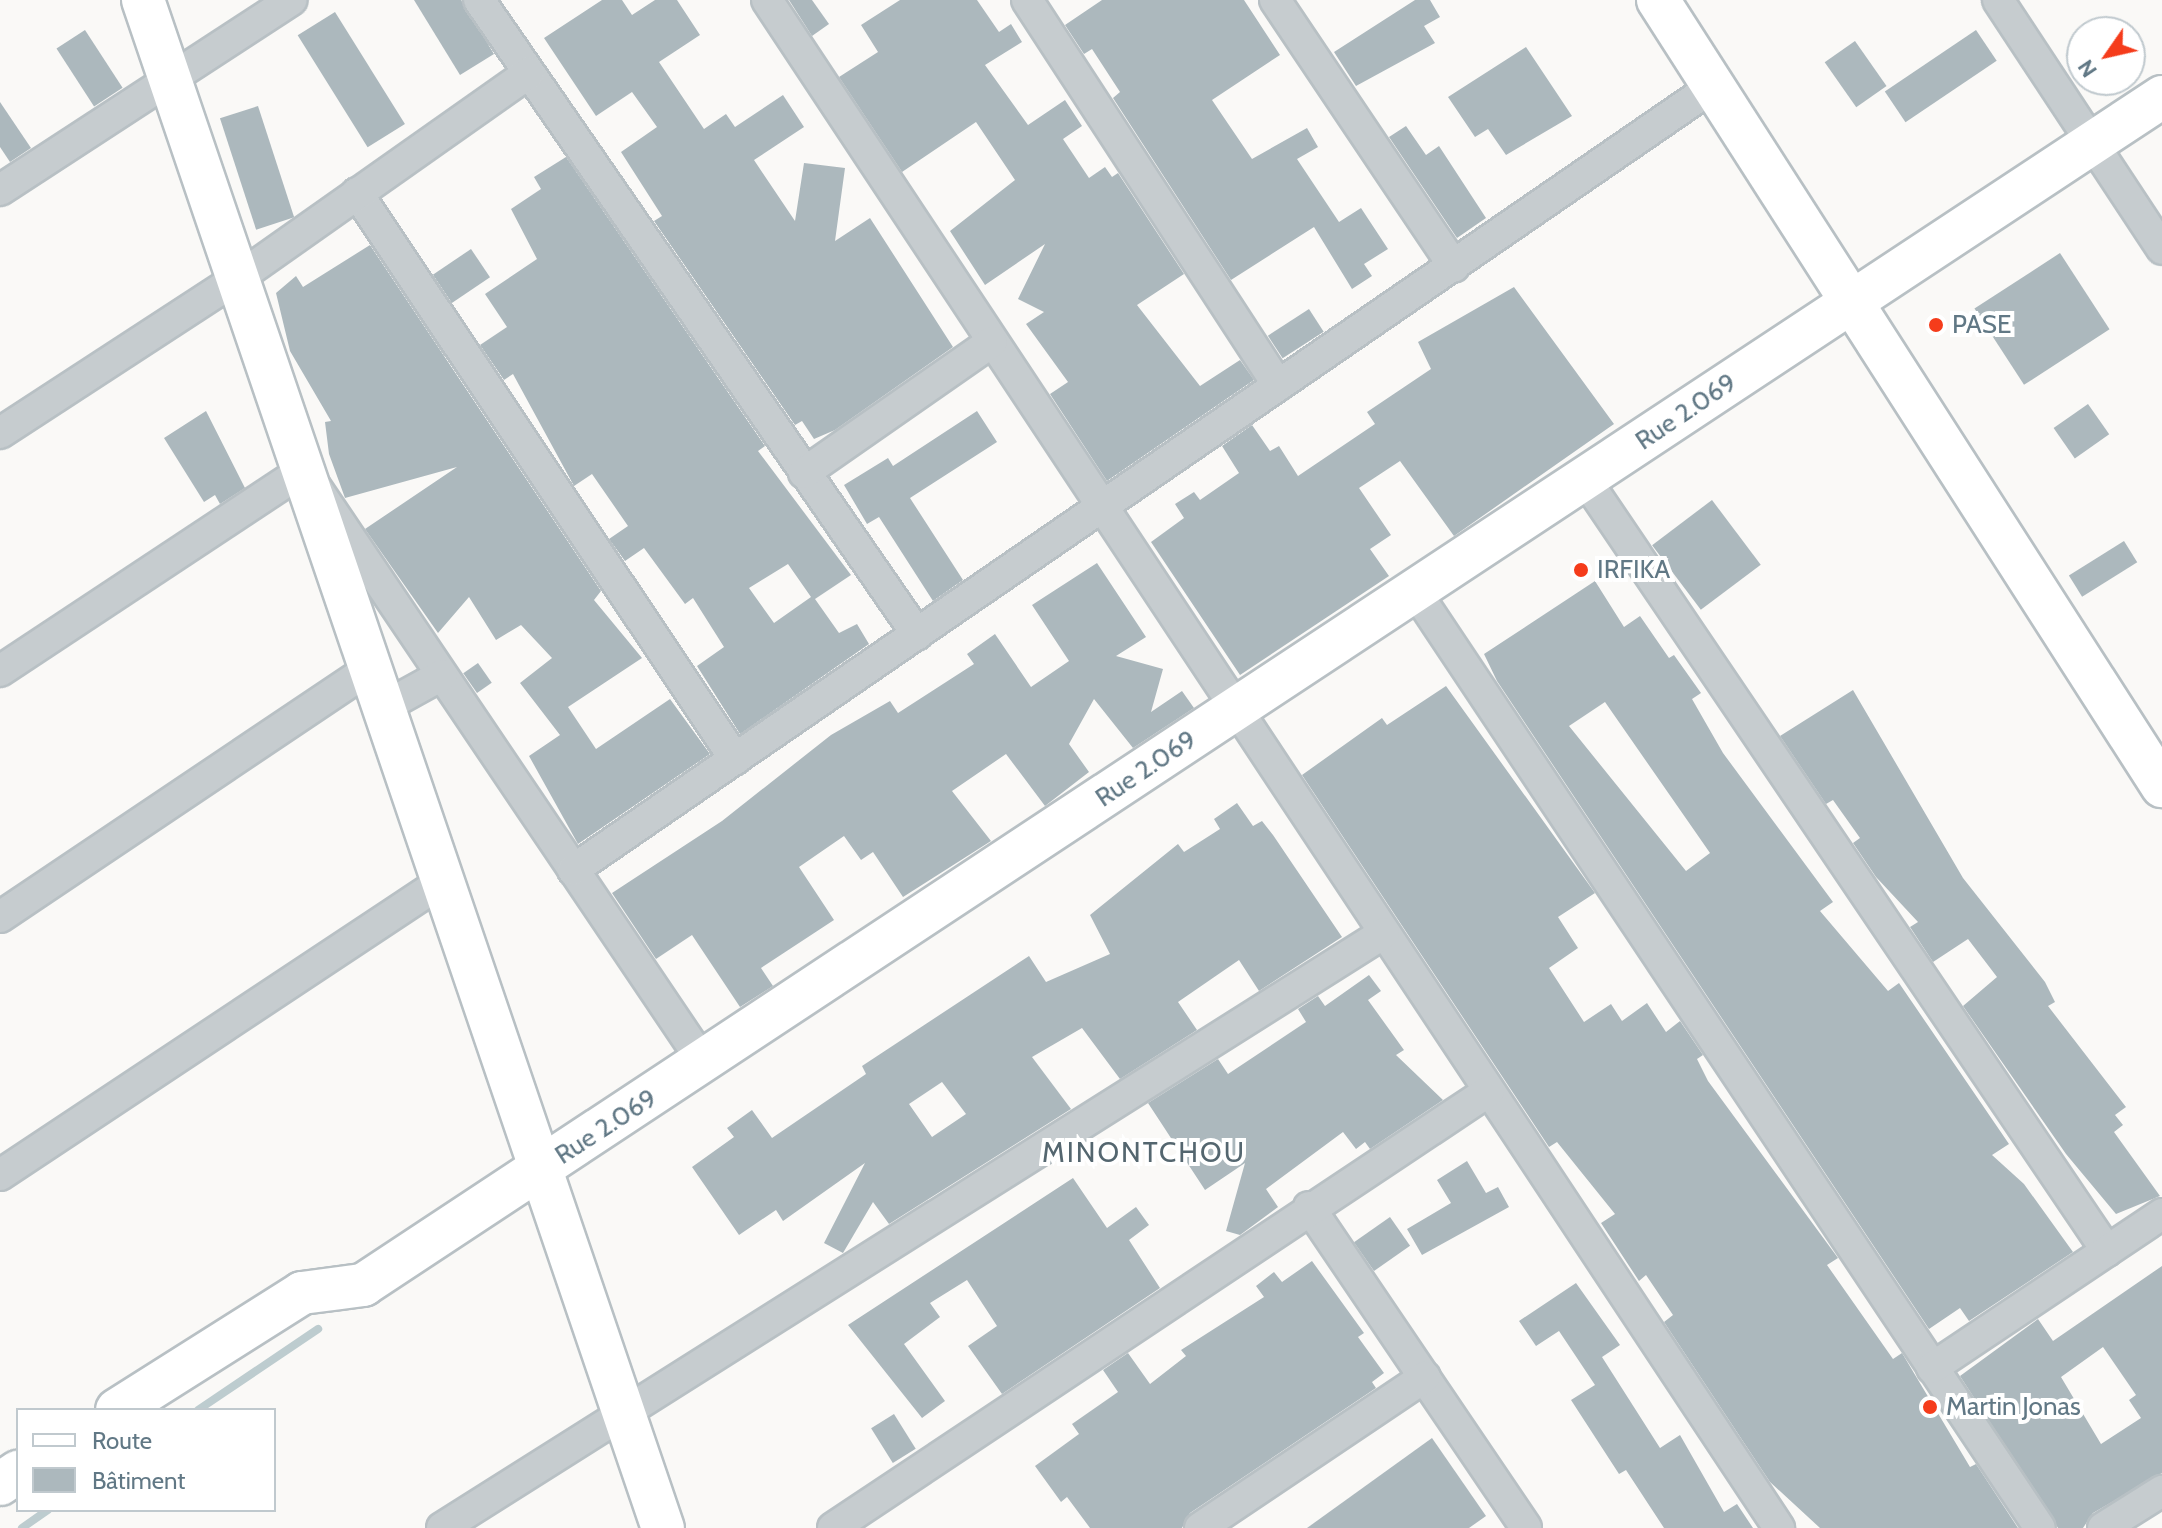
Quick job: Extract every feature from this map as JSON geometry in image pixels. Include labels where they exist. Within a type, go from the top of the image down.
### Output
[{"type":"street","points":[[143,0],[663,1528]]},
{"type":"street","points":[[0,190],[291,0]]},
{"type":"street","points":[[479,0],[917,634]]},
{"type":"street","points":[[767,0],[1779,1528]]},
{"type":"street","points":[[1027,0],[1278,385]]},
{"type":"street","points":[[1275,0],[1454,266]]},
{"type":"street","points":[[1658,0],[1856,299],[2162,786]]},
{"type":"street","points":[[1998,0],[2162,249]]},
{"type":"street","points":[[0,433],[238,278],[529,73]]},
{"type":"street","points":[[573,870],[1715,85]]},
{"type":"street","name":"Rue 2.069","points":[[120,1408],[302,1293],[363,1285],[704,1063],[2162,97]]},
{"type":"street","points":[[357,193],[735,759]]},
{"type":"street","points":[[804,473],[992,342]]},
{"type":"street","points":[[0,671],[304,470]]},
{"type":"street","points":[[304,470],[704,1063]]},
{"type":"street","points":[[1585,479],[2107,1251]]},
{"type":"street","points":[[1415,591],[2040,1528]]},
{"type":"street","points":[[0,917],[377,687],[442,675]]},
{"type":"street","points":[[0,1175],[443,881]]},
{"type":"street","points":[[442,1528],[622,1409],[1384,933]]},
{"type":"street","points":[[833,1528],[1309,1207],[1489,1091]]},
{"type":"street","points":[[1309,1207],[1526,1528]]},
{"type":"street","points":[[1932,1368],[2162,1214]]},
{"type":"street","points":[[1200,1528],[1425,1377]]},
{"type":"street","points":[[2103,1528],[2162,1491]]},
{"type":"building","points":[[414,0],[461,0],[494,54],[460,75]]},
{"type":"building","points":[[602,0],[622,0],[632,15],[655,0],[677,0],[700,35],[659,62],[704,129],[726,114],[735,127],[783,95],[804,127],[754,160],[795,221],[804,163],[845,168],[835,241],[870,218],[953,347],[835,430],[814,439],[802,421],[795,425],[654,221],[662,216],[621,152],[657,127],[632,92],[596,116],[544,38]]},
{"type":"building","points":[[789,0],[812,0],[829,24],[812,36]]},
{"type":"building","points":[[900,0],[977,0],[999,32],[1011,24],[1022,42],[985,65],[1028,125],[1065,100],[1082,126],[1063,139],[1089,178],[1105,167],[1112,177],[1118,173],[1184,274],[1137,305],[1200,386],[1240,360],[1254,380],[1107,481],[1050,394],[1068,382],[1026,324],[1044,312],[1018,299],[1045,244],[985,285],[950,231],[1015,180],[976,122],[902,172],[839,77],[878,52],[861,25]]},
{"type":"building","points":[[1102,0],[1244,0],[1280,55],[1212,100],[1252,159],[1307,128],[1318,147],[1297,159],[1339,222],[1361,208],[1388,249],[1364,264],[1372,276],[1352,289],[1314,227],[1231,280],[1113,98],[1120,92],[1092,49],[1084,54],[1065,25]]},
{"type":"building","points":[[1415,0],[1430,0],[1440,17],[1424,26],[1435,43],[1356,86],[1334,52]]},
{"type":"building","points":[[335,12],[405,124],[368,147],[298,35]]},
{"type":"building","points":[[85,30],[123,88],[94,106],[56,49]]},
{"type":"building","points":[[1976,30],[1997,61],[1905,122],[1885,92]]},
{"type":"building","points":[[1855,41],[1887,86],[1856,107],[1825,62]]},
{"type":"building","points":[[1526,47],[1572,116],[1506,155],[1488,129],[1475,137],[1448,97]]},
{"type":"building","points":[[0,102],[31,148],[10,162],[0,147]]},
{"type":"building","points":[[258,106],[294,217],[256,230],[220,118]]},
{"type":"building","points":[[1406,126],[1426,155],[1439,146],[1486,218],[1457,238],[1389,137]]},
{"type":"building","points":[[566,157],[765,446],[758,451],[851,575],[815,599],[839,633],[857,624],[869,644],[740,734],[697,666],[724,647],[693,598],[685,604],[644,548],[625,561],[609,539],[628,526],[592,474],[574,486],[513,374],[504,380],[480,345],[507,327],[485,294],[537,259],[511,209],[541,189],[534,177]],"holes":[[[788,564],[811,597],[774,623],[749,588]]]},
{"type":"building","points":[[370,245],[601,591],[594,600],[642,658],[568,707],[596,749],[670,699],[710,754],[578,844],[529,756],[560,735],[520,683],[552,658],[521,625],[496,640],[469,597],[438,633],[365,529],[457,467],[345,498],[329,454],[325,422],[331,421],[290,351],[276,293],[296,276],[303,287]]},
{"type":"building","points":[[471,249],[490,277],[452,303],[433,275]]},
{"type":"building","points":[[2060,253],[2110,329],[2024,385],[1974,309]]},
{"type":"building","points":[[1514,287],[1614,424],[1454,536],[1400,461],[1359,488],[1391,535],[1370,549],[1389,576],[1240,675],[1151,542],[1184,518],[1175,504],[1194,492],[1200,500],[1239,473],[1222,446],[1252,425],[1270,451],[1279,446],[1298,476],[1375,424],[1367,412],[1431,369],[1418,342]]},
{"type":"building","points":[[1309,309],[1324,332],[1283,358],[1268,336]]},
{"type":"building","points":[[2088,404],[2109,434],[2075,458],[2054,428]]},
{"type":"building","points":[[206,411],[245,488],[220,504],[215,495],[204,502],[164,438]]},
{"type":"building","points":[[977,411],[997,442],[910,498],[963,580],[933,601],[879,517],[867,524],[844,485],[888,458],[893,466]]},
{"type":"building","points":[[1712,500],[1761,565],[1701,610],[1652,545]]},
{"type":"building","points":[[2124,541],[2137,562],[2082,597],[2069,575]]},
{"type":"building","points":[[1097,563],[1146,637],[1116,656],[1163,669],[1151,712],[1182,691],[1194,708],[1133,748],[1094,699],[1069,744],[1089,772],[1045,806],[1006,754],[952,791],[991,841],[903,897],[873,852],[861,860],[844,836],[799,867],[834,920],[761,968],[773,986],[740,1007],[692,935],[656,959],[612,893],[722,821],[831,735],[890,701],[898,713],[974,664],[967,654],[995,634],[1031,687],[1069,661],[1032,605]]},
{"type":"building","points":[[1595,581],[1624,627],[1640,616],[1669,658],[1674,655],[1701,693],[1692,699],[1723,753],[1833,902],[1820,911],[1888,991],[1899,983],[2009,1144],[1992,1155],[2024,1184],[2073,1252],[1969,1321],[1960,1308],[1929,1329],[1497,681],[1484,654]],"holes":[[[1605,702],[1710,853],[1686,871],[1569,726]]]},
{"type":"building","points":[[478,663],[492,683],[477,693],[463,673]]},
{"type":"building","points":[[1446,686],[1595,893],[1558,917],[1578,948],[1549,968],[1584,1022],[1611,1004],[1622,1021],[1647,1003],[1666,1032],[1680,1021],[1703,1055],[1697,1059],[1708,1081],[1838,1258],[1827,1265],[1893,1359],[1902,1353],[1970,1467],[1976,1464],[2018,1528],[1820,1528],[1770,1482],[1664,1322],[1673,1315],[1646,1275],[1639,1281],[1601,1223],[1615,1214],[1557,1142],[1549,1147],[1302,775],[1382,718],[1387,725]]},
{"type":"building","points":[[1853,690],[1963,878],[2045,982],[2055,1002],[2048,1006],[2126,1107],[2115,1115],[2123,1125],[2114,1132],[2160,1196],[2116,1214],[2066,1154],[1963,1006],[1997,977],[1968,939],[1933,962],[1910,927],[1918,922],[1876,877],[1853,843],[1860,838],[1833,800],[1826,804],[1780,736]]},
{"type":"building","points":[[1237,803],[1253,826],[1262,821],[1342,937],[1259,991],[1239,960],[1178,1002],[1197,1030],[1120,1079],[1082,1028],[1032,1057],[1071,1109],[889,1224],[873,1202],[843,1253],[824,1243],[865,1163],[783,1221],[776,1210],[739,1235],[692,1167],[734,1137],[727,1128],[752,1110],[772,1138],[866,1074],[862,1066],[1029,956],[1046,982],[1110,954],[1090,915],[1178,844],[1184,852],[1220,829],[1214,819]],"holes":[[[942,1082],[966,1114],[932,1137],[909,1104]]]},
{"type":"building","points":[[1369,975],[1381,991],[1368,1000],[1404,1050],[1396,1055],[1443,1100],[1370,1149],[1365,1142],[1356,1149],[1343,1132],[1266,1189],[1278,1207],[1240,1235],[1226,1231],[1245,1163],[1205,1190],[1148,1103],[1218,1059],[1228,1074],[1306,1022],[1298,1009],[1318,996],[1325,1006]]},
{"type":"building","points":[[1467,1161],[1486,1193],[1498,1187],[1509,1207],[1422,1255],[1407,1229],[1451,1203],[1437,1180]]},
{"type":"building","points":[[1073,1178],[1107,1228],[1136,1207],[1149,1225],[1129,1240],[1160,1288],[1002,1394],[968,1346],[997,1326],[967,1280],[930,1303],[940,1317],[904,1344],[945,1401],[922,1418],[848,1325]]},
{"type":"building","points":[[1390,1217],[1410,1246],[1374,1271],[1354,1242]]},
{"type":"building","points":[[1312,1261],[1364,1333],[1358,1337],[1384,1373],[1372,1382],[1376,1388],[1190,1513],[1182,1528],[1090,1528],[1067,1497],[1061,1502],[1035,1466],[1079,1434],[1072,1424],[1118,1392],[1103,1370],[1128,1353],[1150,1384],[1186,1356],[1181,1350],[1264,1297],[1256,1286],[1274,1272],[1282,1282]]},
{"type":"building","points":[[2162,1266],[2162,1473],[2093,1513],[2083,1528],[2058,1528],[1960,1376],[2038,1319],[2053,1341]],"holes":[[[2103,1347],[2136,1395],[2129,1400],[2141,1418],[2101,1444],[2061,1377]]]},
{"type":"building","points":[[1576,1283],[1620,1345],[1602,1357],[1660,1448],[1680,1435],[1724,1512],[1737,1504],[1753,1528],[1664,1528],[1626,1470],[1619,1474],[1571,1400],[1595,1385],[1559,1331],[1536,1346],[1519,1321]]},
{"type":"building","points":[[894,1414],[916,1449],[893,1463],[871,1428]]},
{"type":"building","points":[[1432,1438],[1486,1516],[1469,1528],[1307,1528]]},
{"type":"waterway","points":[[201,1408],[318,1329]]},
{"type":"waterway","points":[[22,1528],[45,1512]]},
{"type":"place","name":"PASE","points":[[1936,325]]},
{"type":"place","name":"IRFIKA","points":[[1581,570]]},
{"type":"place","name":"Martin Jonas","points":[[1930,1407]]},
{"type":"district","name":"MINONTCHOU","points":[[1144,1152]]}]
